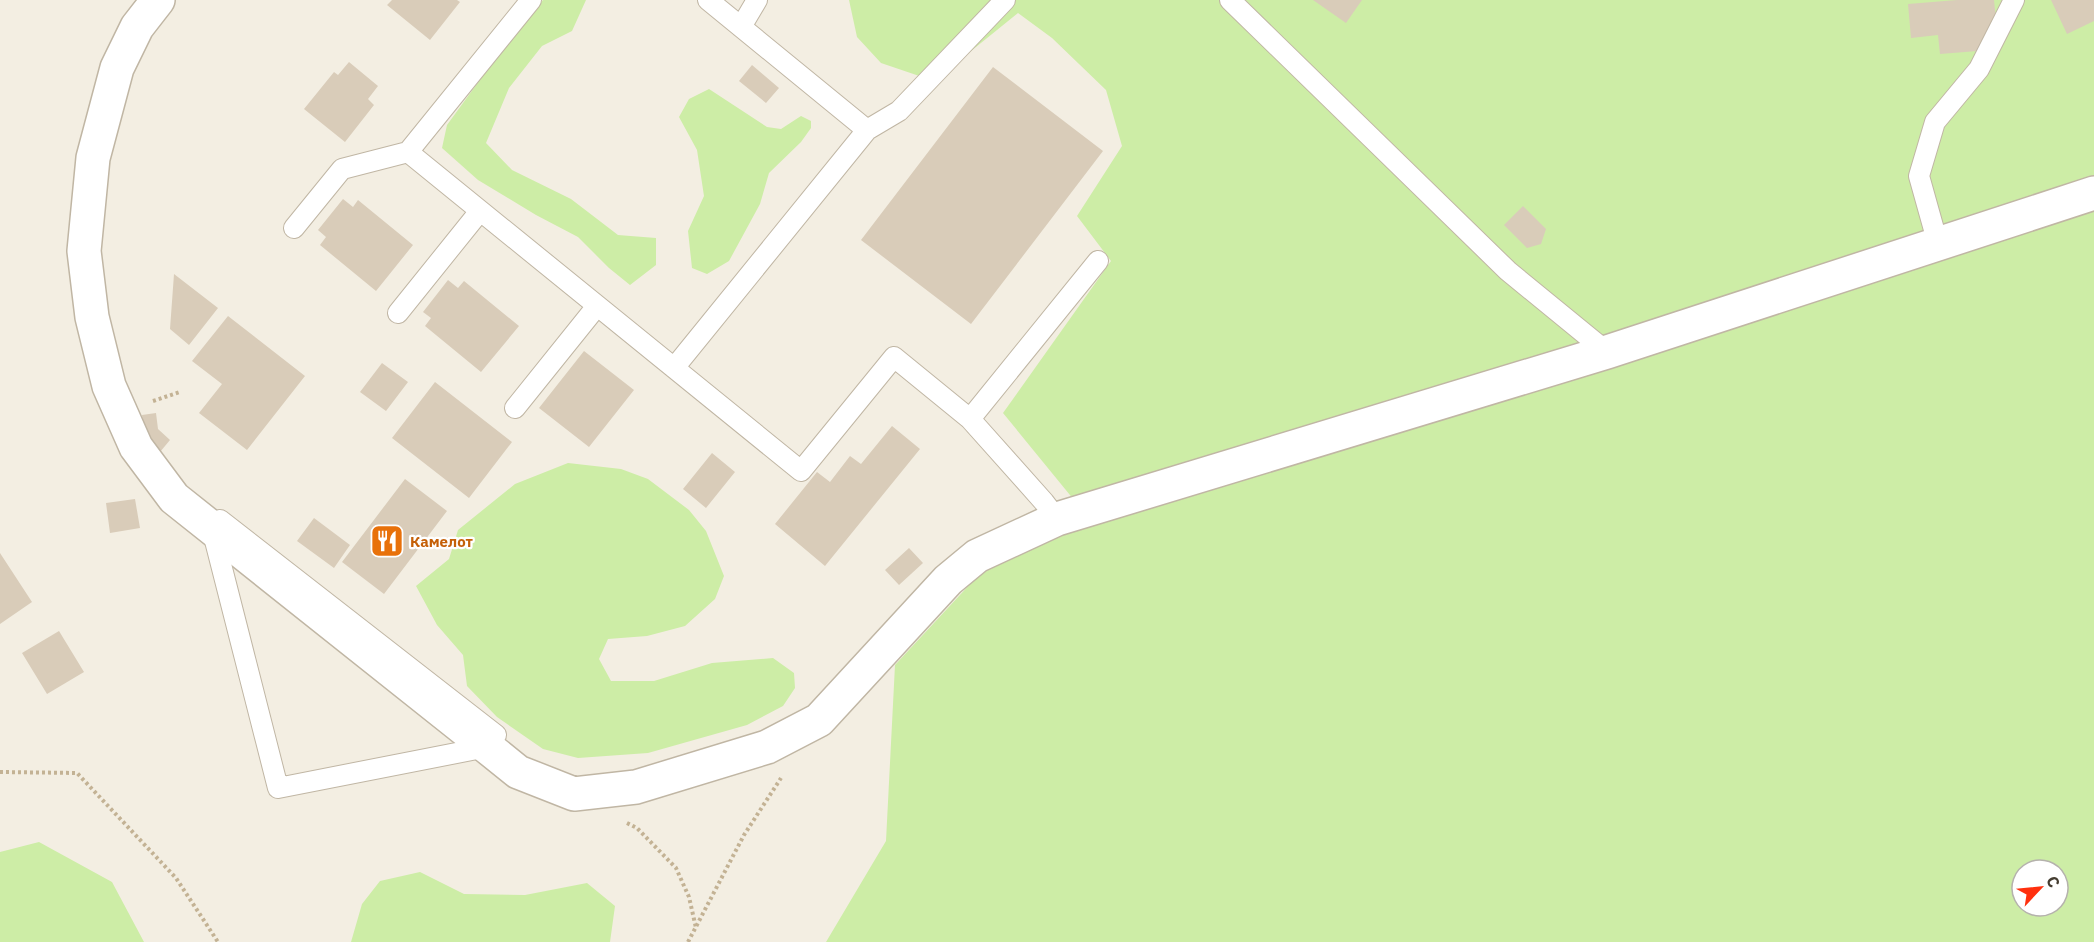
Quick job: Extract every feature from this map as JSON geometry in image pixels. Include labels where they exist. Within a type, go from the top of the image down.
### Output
[{"type":"street","points":[[158,0],[137,27],[117,68],[93,158],[84,250],[92,317],[109,386],[136,447],[174,498],[518,772],[574,794],[636,787],[767,747],[819,720],[948,580],[977,556],[1057,519],[1606,351],[2094,193]]},
{"type":"lane","points":[[708,0],[867,130]]},
{"type":"lane","points":[[741,27],[757,0]]},
{"type":"lane","points":[[674,368],[867,130],[899,111],[1005,0]]},
{"type":"lane","points":[[1230,0],[1508,271],[1606,351]]},
{"type":"lane","points":[[1938,244],[1919,176],[1935,122],[1979,69],[2014,0]]},
{"type":"lane","points":[[294,228],[342,169],[408,152],[520,4]]},
{"type":"lane","points":[[408,152],[801,471],[894,357],[970,419],[1057,519]]},
{"type":"lane","points":[[398,313],[480,211]]},
{"type":"lane","points":[[970,419],[1098,261]]},
{"type":"lane","points":[[515,408],[597,306]]},
{"type":"lane","points":[[212,529],[278,788],[487,747]]},
{"type":"path","points":[[150,402],[180,392]]},
{"type":"path","points":[[0,772],[77,773],[176,878],[218,942]]},
{"type":"path","points":[[688,942],[744,835],[782,777]]},
{"type":"path","points":[[626,822],[637,828],[676,868],[689,897],[696,929]]},
{"type":"green space","points":[[543,0],[586,0],[572,31],[542,46],[509,88],[486,143],[512,170],[571,199],[618,235],[656,238],[656,265],[630,285],[578,237],[478,180],[442,148],[447,125],[517,29]]},
{"type":"green space","points":[[849,0],[2094,0],[2094,942],[826,942],[886,841],[895,665],[985,568],[1092,522],[1003,413],[1111,261],[1077,216],[1122,146],[1106,90],[1052,38],[1018,13],[934,81],[881,63],[857,37]]},
{"type":"green space","points":[[709,89],[767,127],[781,129],[801,116],[811,121],[811,128],[801,142],[769,173],[760,204],[729,261],[707,274],[692,268],[688,231],[704,196],[697,150],[679,117],[689,99]]},
{"type":"green space","points":[[568,463],[621,469],[648,479],[689,510],[706,531],[724,576],[715,599],[685,626],[647,636],[608,639],[599,659],[611,681],[654,681],[712,663],[773,658],[794,673],[795,688],[783,706],[747,725],[648,753],[578,758],[543,749],[497,717],[467,686],[463,655],[437,625],[416,586],[449,559],[458,530],[515,484]]},
{"type":"green space","points":[[39,842],[112,882],[144,942],[0,942],[0,852]]},
{"type":"green space","points":[[420,872],[464,894],[525,895],[587,883],[615,906],[610,942],[351,942],[362,904],[380,881]]},
{"type":"building","points":[[392,0],[457,0],[460,2],[430,40],[387,5]]},
{"type":"building","points":[[1313,0],[1362,0],[1346,23]]},
{"type":"building","points":[[1994,0],[1997,30],[1990,50],[1940,54],[1938,35],[1911,38],[1908,4]]},
{"type":"building","points":[[2051,0],[2094,0],[2094,21],[2067,34]]},
{"type":"building","points":[[349,62],[378,86],[368,99],[374,105],[345,142],[304,109],[334,72],[338,75]]},
{"type":"building","points":[[752,65],[779,88],[766,103],[739,81]]},
{"type":"building","points":[[993,67],[1103,151],[971,324],[861,240]]},
{"type":"building","points":[[343,199],[353,207],[358,200],[413,245],[376,291],[320,245],[326,237],[318,230]]},
{"type":"building","points":[[1523,206],[1546,229],[1541,244],[1527,248],[1504,225]]},
{"type":"building","points":[[174,274],[218,308],[189,345],[170,329]]},
{"type":"building","points":[[448,280],[458,288],[464,281],[519,326],[481,372],[425,326],[431,318],[423,312]]},
{"type":"building","points":[[228,316],[305,376],[247,450],[199,413],[222,384],[192,361]]},
{"type":"building","points":[[584,351],[634,390],[589,447],[539,408]]},
{"type":"building","points":[[382,363],[408,382],[386,411],[360,392]]},
{"type":"building","points":[[435,382],[512,442],[469,498],[392,438]]},
{"type":"building","points":[[156,413],[158,429],[170,440],[160,452],[144,435],[142,415]]},
{"type":"building","points":[[892,426],[920,449],[825,566],[775,524],[817,472],[830,482],[850,456],[861,464]]},
{"type":"building","points":[[712,453],[735,472],[706,508],[683,489]]},
{"type":"building","points":[[405,479],[447,511],[384,594],[342,562]]},
{"type":"building","points":[[135,499],[140,528],[110,533],[106,503]]},
{"type":"building","points":[[314,518],[350,545],[334,568],[297,541]]},
{"type":"building","points":[[909,548],[923,563],[899,585],[885,570]]},
{"type":"building","points":[[0,553],[32,602],[0,624]]},
{"type":"building","points":[[59,631],[84,672],[47,694],[22,653]]},
{"type":"place","name":"Камелот","points":[[387,541]]}]
